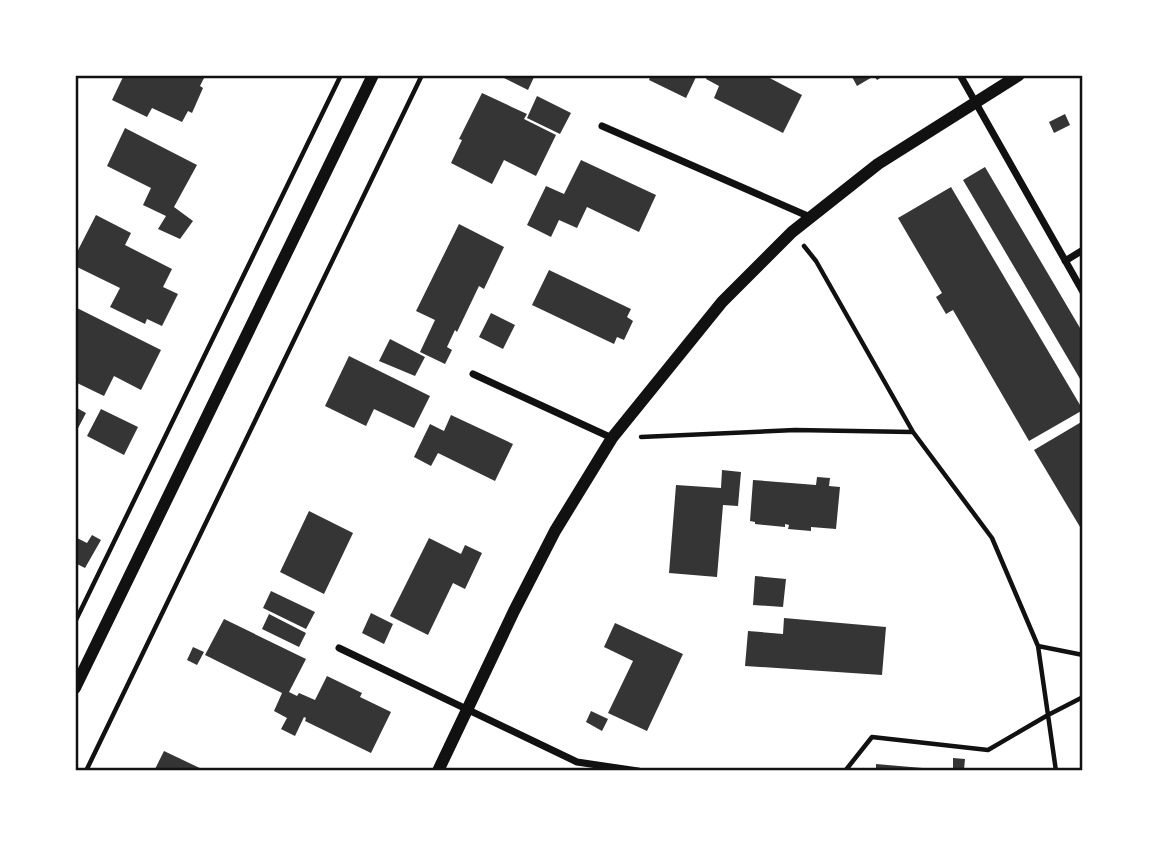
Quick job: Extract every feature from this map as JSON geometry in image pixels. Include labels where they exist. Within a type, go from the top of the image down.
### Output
[{"type":"street","points":[[75,688],[373,75]]},
{"type":"street","points":[[960,75],[1083,292]]},
{"type":"street","points":[[438,771],[555,531],[612,438],[722,302],[792,232],[878,164],[1019,75]]},
{"type":"street","points":[[602,126],[810,217]]},
{"type":"street","points":[[1065,261],[1083,250]]},
{"type":"street","points":[[473,374],[612,438]]},
{"type":"street","points":[[339,648],[578,762],[638,771]]},
{"type":"path","points":[[75,622],[341,75]]},
{"type":"path","points":[[86,771],[422,75]]},
{"type":"path","points":[[792,232],[817,261],[913,432],[992,538],[1038,646],[1056,771]]},
{"type":"path","points":[[612,438],[795,430],[913,432]]},
{"type":"path","points":[[1038,646],[1083,655]]},
{"type":"path","points":[[845,771],[872,737],[988,750],[1083,696]]},
{"type":"building","points":[[124,75],[199,75],[204,78],[200,86],[203,88],[192,113],[188,111],[182,122],[152,108],[147,117],[112,100]]},
{"type":"building","points":[[498,75],[535,75],[528,90]]},
{"type":"building","points":[[651,75],[697,75],[686,98],[649,80]]},
{"type":"building","points":[[708,75],[764,75],[802,95],[783,133],[714,98],[719,86],[706,79]]},
{"type":"building","points":[[851,75],[885,75],[877,80],[874,76],[857,86]]},
{"type":"building","points":[[482,93],[527,114],[524,119],[556,135],[536,176],[504,160],[492,184],[451,163],[462,140],[459,139]]},
{"type":"building","points":[[537,96],[571,113],[560,134],[527,118]]},
{"type":"building","points":[[1065,114],[1070,125],[1054,133],[1049,122]]},
{"type":"building","points":[[125,128],[197,165],[174,207],[193,221],[180,239],[158,229],[166,216],[143,205],[151,188],[107,166]]},
{"type":"building","points":[[581,160],[656,195],[639,232],[587,207],[577,228],[559,220],[551,237],[527,225],[546,186],[564,194]]},
{"type":"building","points":[[985,167],[1083,333],[1083,384],[963,180]]},
{"type":"building","points":[[951,187],[1083,410],[1029,441],[953,310],[946,314],[936,297],[942,293],[898,218]]},
{"type":"building","points":[[96,215],[131,233],[125,245],[172,269],[163,287],[178,294],[162,326],[147,319],[145,324],[110,307],[120,288],[75,266],[75,256]]},
{"type":"building","points":[[459,224],[504,247],[484,289],[479,286],[457,332],[455,330],[447,347],[452,350],[445,364],[420,352],[435,320],[416,311]]},
{"type":"building","points":[[549,270],[631,309],[627,317],[633,321],[624,340],[617,337],[614,344],[532,305]]},
{"type":"building","points":[[75,307],[161,350],[141,390],[114,376],[104,396],[75,382]]},
{"type":"building","points":[[491,313],[515,325],[503,349],[479,337]]},
{"type":"building","points":[[390,339],[425,357],[415,376],[379,361]]},
{"type":"building","points":[[349,356],[430,396],[414,428],[374,409],[366,426],[325,406]]},
{"type":"building","points":[[75,407],[86,413],[75,434]]},
{"type":"building","points":[[101,409],[138,427],[124,455],[87,436]]},
{"type":"building","points":[[451,415],[513,444],[495,481],[438,453],[431,466],[414,457],[430,424],[444,431]]},
{"type":"building","points":[[1083,421],[1083,532],[1034,450]]},
{"type":"building","points":[[722,470],[741,472],[738,506],[723,505],[717,577],[669,573],[676,485],[721,488]]},
{"type":"building","points":[[817,477],[830,478],[829,486],[840,487],[836,529],[788,529],[789,525],[785,524],[785,527],[755,524],[750,521],[753,480],[816,485]]},
{"type":"building","points":[[309,511],[353,533],[324,594],[280,572]]},
{"type":"building","points":[[92,535],[101,540],[85,568],[75,563],[75,537],[87,543]]},
{"type":"building","points":[[429,538],[461,554],[465,545],[482,553],[465,589],[453,583],[428,635],[390,616]]},
{"type":"building","points":[[755,576],[786,579],[783,607],[753,605]]},
{"type":"building","points":[[271,591],[315,612],[306,629],[263,608]]},
{"type":"building","points":[[371,613],[393,624],[384,644],[362,633]]},
{"type":"building","points":[[269,614],[306,633],[299,647],[262,629]]},
{"type":"building","points":[[784,618],[886,627],[882,675],[745,666],[748,631],[783,634]]},
{"type":"building","points":[[224,619],[306,659],[289,692],[315,700],[327,676],[362,693],[360,697],[391,712],[371,753],[305,721],[304,717],[295,736],[281,729],[287,718],[274,711],[282,693],[205,655]]},
{"type":"building","points":[[615,623],[683,654],[647,731],[608,713],[633,661],[604,647]]},
{"type":"building","points":[[193,647],[204,652],[197,665],[187,660]]},
{"type":"building","points":[[591,711],[608,719],[602,731],[586,722]]},
{"type":"building","points":[[164,751],[206,771],[154,771]]},
{"type":"building","points":[[953,758],[965,759],[964,770],[953,770]]},
{"type":"building","points":[[876,764],[934,769],[934,771],[876,771]]}]
